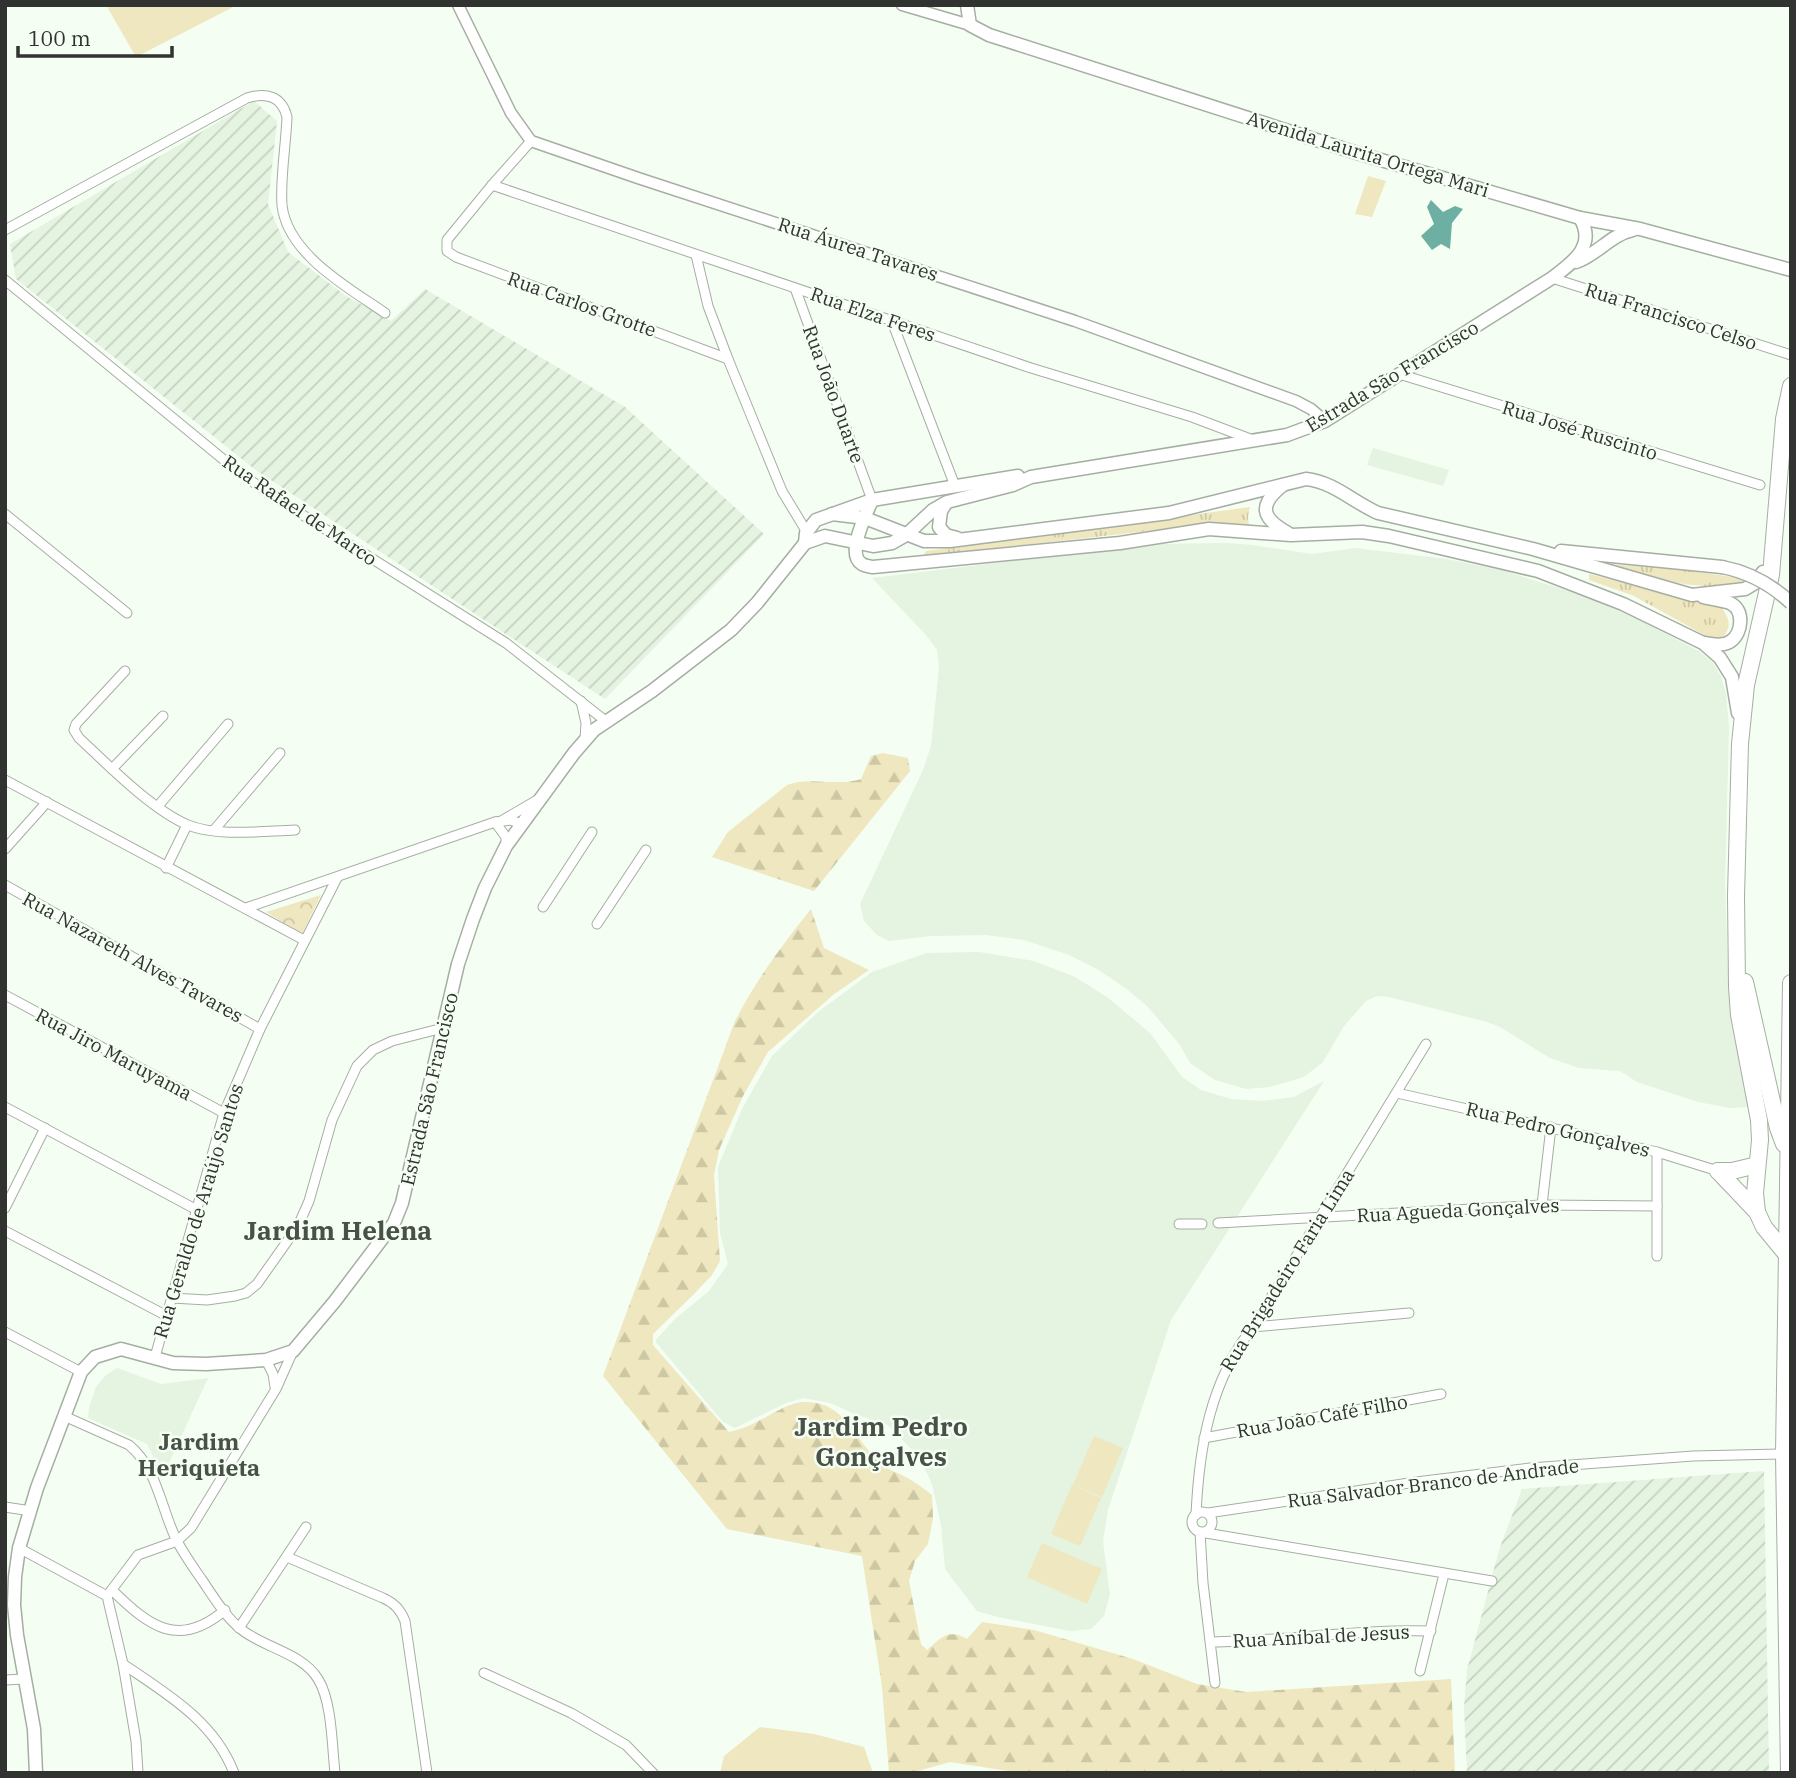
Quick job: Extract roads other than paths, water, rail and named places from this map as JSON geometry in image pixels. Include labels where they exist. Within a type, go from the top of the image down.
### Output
[{"type":"highway","points":[[1757,1212],[1755,1193],[1759,1120],[1739,1015],[1736,896],[1740,744],[1746,685],[1770,575],[1784,419],[1791,386]]},
{"type":"highway","points":[[1737,949],[1778,1128],[1788,1154]]},
{"type":"highway","points":[[1789,1773],[1784,1454],[1791,983]]},
{"type":"highway","points":[[1718,1171],[1732,1171],[1757,1165]]},
{"type":"highway","points":[[1718,1171],[1757,1212],[1788,1256]]},
{"type":"main road","points":[[967,5],[970,25]]},
{"type":"main road","name":"Avenida Laurita Ortega Mari","points":[[970,25],[989,35],[1357,153],[1580,218],[1640,229],[1791,270]]},
{"type":"main road","name":"Estrada São Francisco","points":[[1572,263],[1585,246],[1586,230],[1580,218]]},
{"type":"main road","points":[[1593,252],[1600,232],[1597,222]]},
{"type":"main road","name":"Estrada São Francisco","points":[[293,1351],[394,1223],[407,1189],[458,964],[485,888],[506,846],[594,730],[652,691],[731,630],[758,603],[809,538],[816,520],[872,500],[1287,435],[1325,421],[1617,235],[1640,229]]},
{"type":"main road","name":"Estrada São Francisco","points":[[809,538],[837,536],[882,546],[906,536],[933,510],[947,502],[1013,485],[1031,477]]},
{"type":"main road","points":[[832,514],[865,518],[887,525],[906,536],[935,542],[1169,513],[1306,479],[1321,481],[1378,513],[1533,549],[1692,595],[1730,603],[1739,614],[1738,634],[1730,642],[1720,645],[1703,643]]},
{"type":"main road","points":[[1283,484],[1273,493],[1265,510],[1266,517],[1292,535]]},
{"type":"main road","points":[[955,486],[954,495],[941,511],[939,527],[946,535],[961,539]]},
{"type":"main road","points":[[872,500],[856,541],[858,561],[882,568],[924,561],[1120,542],[1209,529],[1292,535],[1363,532],[1538,570],[1623,604],[1703,643],[1720,658],[1732,677],[1737,699],[1740,744]]},
{"type":"main road","points":[[1533,549],[1722,567],[1747,574],[1769,585],[1791,603]]},
{"type":"main road","points":[[1692,595],[1745,589],[1755,583],[1769,563],[1772,552]]},
{"type":"main road","points":[[36,1773],[34,1729],[10,1605],[19,1548],[81,1372],[95,1357],[121,1349],[173,1363],[206,1364],[266,1360],[293,1351]]},
{"type":"street","points":[[458,5],[511,113],[531,141],[492,184]]},
{"type":"street","points":[[902,5],[970,25]]},
{"type":"street","points":[[5,230],[260,93],[272,96],[285,109],[287,117],[282,205],[294,236],[311,259],[385,313]]},
{"type":"street","name":"Rua Áurea Tavares","points":[[531,141],[1075,321],[1296,401],[1325,421]]},
{"type":"street","name":"Rua Carlos Grotte","points":[[492,184],[447,240],[447,251],[456,257],[728,359]]},
{"type":"street","name":"Rua Elza Feres","points":[[492,184],[1031,368],[1192,417],[1255,441]]},
{"type":"street","points":[[696,255],[708,306],[728,359],[782,491],[809,538]]},
{"type":"street","name":"Rua Francisco Celso","points":[[1552,278],[1791,355]]},
{"type":"street","name":"Rua Rafael de Marco","points":[[5,280],[271,495],[506,643],[607,722]]},
{"type":"street","name":"Rua João Duarte","points":[[795,288],[872,500]]},
{"type":"street","points":[[891,319],[955,486]]},
{"type":"street","name":"Rua José Ruscinto","points":[[1399,374],[1760,485]]},
{"type":"street","points":[[5,514],[127,613]]},
{"type":"street","points":[[125,671],[76,724],[74,730],[112,769],[158,806],[187,825],[214,830],[295,830]]},
{"type":"street","points":[[581,699],[586,723],[584,741]]},
{"type":"street","points":[[112,769],[163,716]]},
{"type":"street","points":[[158,806],[228,724]]},
{"type":"street","points":[[214,830],[280,753]]},
{"type":"street","points":[[5,780],[304,940]]},
{"type":"street","points":[[246,908],[499,821],[540,798]]},
{"type":"street","points":[[5,849],[47,802]]},
{"type":"street","points":[[499,821],[521,824]]},
{"type":"street","points":[[499,821],[506,836],[506,846]]},
{"type":"street","points":[[166,868],[187,825]]},
{"type":"street","points":[[542,907],[592,832]]},
{"type":"street","points":[[597,924],[646,850]]},
{"type":"street","name":"Rua Geraldo de Araújo Santos","points":[[155,1357],[224,1113],[260,1028],[337,878]]},
{"type":"street","name":"Rua Nazareth Alves Tavares","points":[[5,885],[260,1028]]},
{"type":"street","name":"Rua Jiro Maruyama","points":[[5,995],[224,1113]]},
{"type":"street","points":[[172,1298],[208,1300],[234,1296],[246,1293],[257,1284],[298,1226],[309,1201],[332,1120],[357,1066],[373,1050],[392,1041],[443,1028]]},
{"type":"street","name":"Rua Brigadeiro Faria Lima","points":[[1196,1515],[1204,1438],[1211,1407],[1230,1359],[1253,1327],[1426,1044]]},
{"type":"street","name":"Rua Pedro Gonçalves","points":[[1397,1093],[1657,1152],[1718,1171]]},
{"type":"street","points":[[5,1107],[197,1210]]},
{"type":"street","points":[[1542,1205],[1551,1127]]},
{"type":"street","points":[[5,1208],[44,1128]]},
{"type":"street","points":[[1657,1152],[1657,1256]]},
{"type":"street","name":"Rua Agueda Gonçalves","points":[[1218,1223],[1542,1205],[1657,1206]]},
{"type":"street","points":[[1179,1224],[1202,1224]]},
{"type":"street","points":[[5,1231],[167,1316]]},
{"type":"street","points":[[1253,1327],[1409,1313]]},
{"type":"street","points":[[5,1332],[81,1372]]},
{"type":"street","points":[[138,1773],[139,1762],[110,1593],[138,1555],[177,1541],[191,1528],[275,1389],[293,1351]]},
{"type":"street","points":[[266,1360],[273,1374],[275,1389]]},
{"type":"street","name":"Rua João Café Filho","points":[[1204,1438],[1441,1394]]},
{"type":"street","points":[[64,1416],[129,1445],[138,1452],[150,1470],[177,1541],[202,1580],[239,1628],[301,1662],[319,1681],[324,1693],[335,1773]]},
{"type":"street","name":"Rua Salvador Branco de Andrade","points":[[1208,1513],[1530,1468],[1693,1456],[1784,1454]]},
{"type":"street","points":[[5,1507],[31,1511]]},
{"type":"street","points":[[1215,1683],[1203,1583],[1203,1532],[1212,1523],[1208,1513],[1196,1515],[1192,1520],[1193,1526],[1203,1532],[1492,1581]]},
{"type":"street","points":[[239,1628],[306,1527]]},
{"type":"street","points":[[19,1548],[110,1593],[147,1622],[162,1630],[188,1632],[211,1622],[225,1610]]},
{"type":"street","points":[[287,1557],[383,1598],[401,1611],[405,1621],[427,1773]]},
{"type":"street","points":[[1420,1671],[1444,1574]]},
{"type":"street","name":"Rua Aníbal de Jesus","points":[[1212,1642],[1361,1631],[1431,1631]]},
{"type":"street","points":[[123,1664],[178,1701],[200,1720],[219,1744],[234,1773]]},
{"type":"street","points":[[484,1673],[571,1713],[626,1745],[653,1773]]},
{"type":"street","points":[[5,1680],[24,1679]]},
{"type":"water","points":[[1431,200],[1443,212],[1455,206],[1463,209],[1452,223],[1450,249],[1441,244],[1432,250],[1421,236],[1434,224],[1427,207]]},
{"type":"district","name":"Jardim Helena","points":[[338,1231]]},
{"type":"district","name":"Jardim Pedro Gonçalves","points":[[881,1442]]},
{"type":"district","name":"Jardim Heriquieta","points":[[199,1455]]}]
